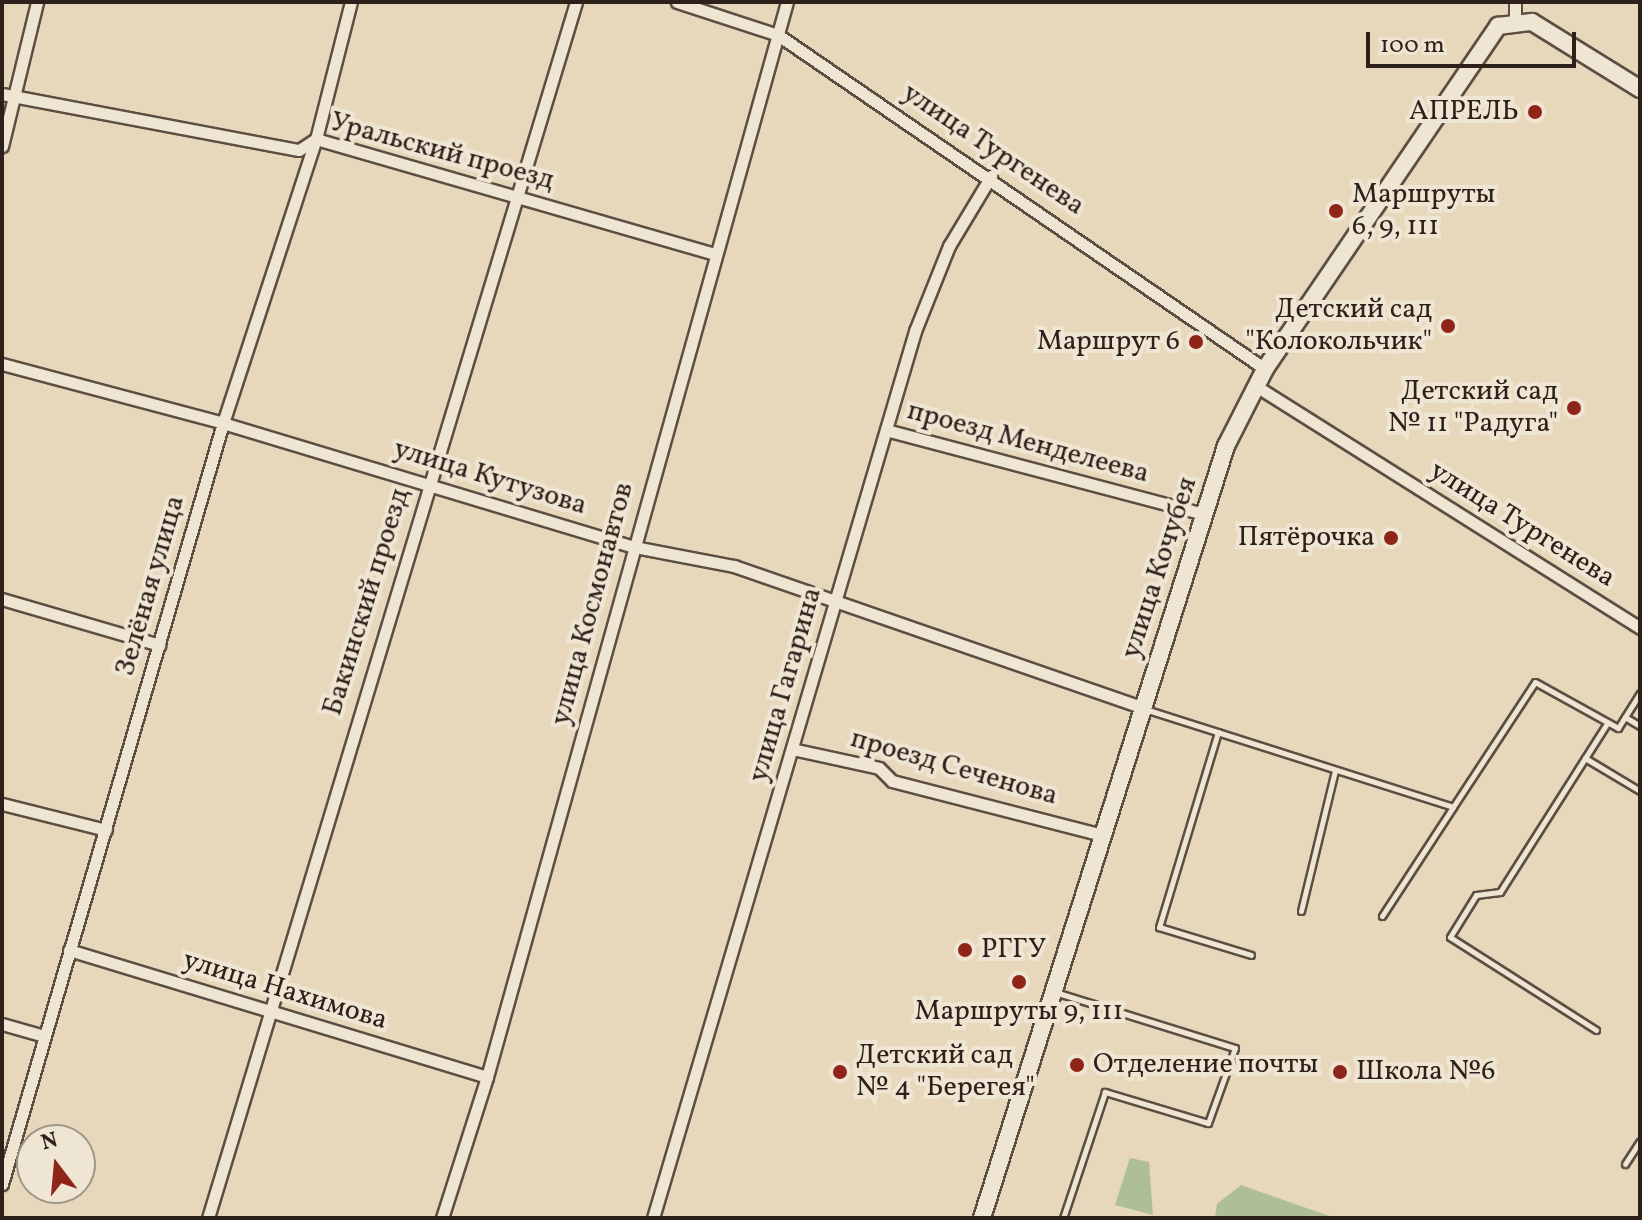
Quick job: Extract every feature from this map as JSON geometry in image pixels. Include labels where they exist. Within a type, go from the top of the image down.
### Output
[{"type":"main road","points":[[1515,20],[1548,30],[1640,89]]},
{"type":"main road","name":"улица Кочубея","points":[[982,1218],[1226,446],[1265,369],[1486,38],[1498,26],[1515,20]]},
{"type":"street","points":[[2,146],[37,2]]},
{"type":"street","name":"Зелёная улица","points":[[2,1184],[223,423],[316,139],[351,2]]},
{"type":"street","name":"Бакинский проезд","points":[[208,1218],[267,1011],[514,194],[576,2]]},
{"type":"street","name":"улица Тургенева","points":[[677,2],[778,35],[991,176],[1265,369]]},
{"type":"street","name":"улица Космонавтов","points":[[442,1218],[487,1077],[714,254],[787,2]]},
{"type":"street","points":[[1515,2],[1515,20]]},
{"type":"street","name":"Уральский проезд","points":[[2,94],[14,99],[299,150],[316,139],[714,254]]},
{"type":"street","name":"улица Гагарина","points":[[653,1218],[915,331],[949,246],[991,176]]},
{"type":"street","name":"улица Кутузова","points":[[2,364],[223,423],[634,547],[734,566],[836,598],[1143,708]]},
{"type":"street","name":"улица Тургенева","points":[[1256,386],[1640,628]]},
{"type":"street","name":"проезд Менделеева","points":[[886,430],[1205,514]]},
{"type":"street","points":[[2,599],[159,645]]},
{"type":"street","name":"проезд Сеченова","points":[[792,749],[879,768],[892,781],[1103,835]]},
{"type":"street","points":[[2,804],[106,830]]},
{"type":"street","name":"улица Нахимова","points":[[69,950],[487,1077]]},
{"type":"street","points":[[2,1024],[44,1036]]},
{"type":"lane","points":[[1382,916],[1535,682],[1618,728],[1640,693]]},
{"type":"lane","points":[[1143,708],[1453,807]]},
{"type":"lane","points":[[1625,717],[1640,726]]},
{"type":"lane","points":[[1596,1030],[1450,937],[1476,895],[1500,892],[1608,722]]},
{"type":"lane","points":[[1218,732],[1159,927],[1251,955]]},
{"type":"lane","points":[[1585,758],[1640,791]]},
{"type":"lane","points":[[1301,911],[1335,770]]},
{"type":"lane","points":[[1053,992],[1235,1048],[1208,1123],[1105,1092],[1063,1218]]},
{"type":"lane","points":[[1625,1164],[1640,1141]]},
{"type":"green space","points":[[1130,1158],[1149,1162],[1153,1215],[1115,1205]]},
{"type":"green space","points":[[1241,1185],[1335,1218],[1215,1218],[1217,1204]]},
{"type":"place","name":"АПРЕЛЬ","points":[[1535,112]]},
{"type":"place","name":"Маршруты 6, 9, 111","points":[[1336,211]]},
{"type":"place","name":"Детский сад \"Колокольчик\"","points":[[1448,326]]},
{"type":"place","name":"Маршрут 6","points":[[1196,342]]},
{"type":"place","name":"Детский сад № 11 \"Радуга\"","points":[[1574,408]]},
{"type":"place","name":"Пятёрочка","points":[[1391,538]]},
{"type":"place","name":"РГГУ","points":[[965,950]]},
{"type":"place","name":"Маршруты 9, 111","points":[[1019,982]]},
{"type":"place","name":"Отделение почты","points":[[1077,1065]]},
{"type":"place","name":"Детский сад № 4 \"Берегея\"","points":[[840,1072]]},
{"type":"place","name":"Школа №6","points":[[1340,1072]]}]
